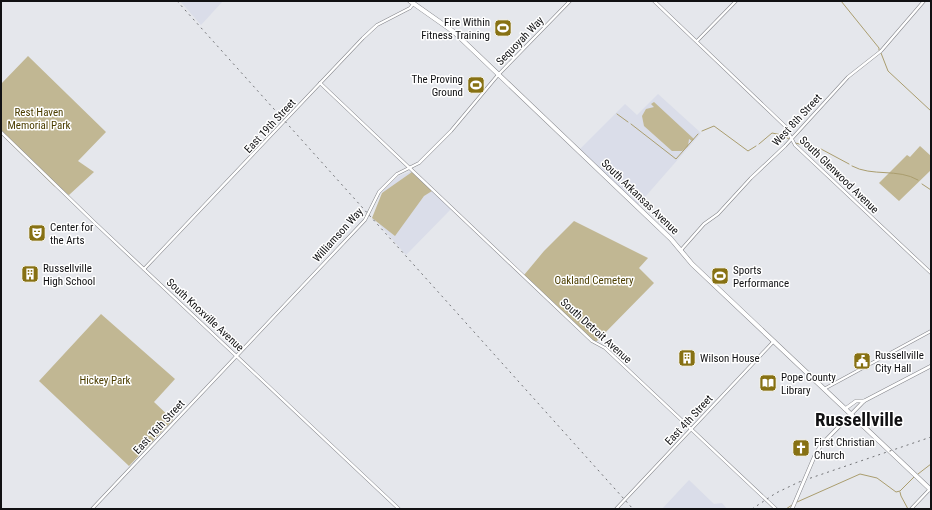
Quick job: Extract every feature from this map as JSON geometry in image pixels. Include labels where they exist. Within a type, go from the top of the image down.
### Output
[{"type":"highway","name":"South Arkansas Avenue","points":[[412,2],[454,32],[614,184],[681,250],[692,264],[931,489]]},
{"type":"main road","points":[[792,509],[815,455],[821,446],[851,414],[864,401],[931,366]]},
{"type":"main road","points":[[845,408],[856,401],[864,401]]},
{"type":"street","name":"Sequoyah Way","points":[[498,75],[570,1]]},
{"type":"street","name":"South Glenwood Avenue","points":[[654,1],[785,126],[795,145],[931,274]]},
{"type":"street","points":[[697,41],[736,1]]},
{"type":"street","name":"West 8th Street","points":[[681,250],[704,224],[718,214],[848,77],[881,51],[924,1]]},
{"type":"street","name":"East 19th Street","points":[[144,268],[287,120],[320,83],[378,25],[410,8],[412,2]]},
{"type":"street","name":"Williamson Way","points":[[237,356],[365,220],[379,192],[397,174],[419,163],[451,131],[498,75]]},
{"type":"street","name":"South Detroit Avenue","points":[[320,83],[592,341],[605,348],[776,509]]},
{"type":"street","name":"South Knoxville Avenue","points":[[1,132],[400,509]]},
{"type":"street","points":[[824,389],[931,331]]},
{"type":"street","name":"East 4th Street","points":[[616,509],[774,342]]},
{"type":"street","name":"East 16th Street","points":[[92,509],[237,356]]},
{"type":"street","points":[[911,509],[931,489]]},
{"type":"shaded area","points":[[180,1],[223,1],[201,25]]},
{"type":"shaded area","points":[[658,94],[701,133],[638,205],[580,149],[625,104],[637,115]]},
{"type":"shaded area","points":[[412,171],[451,209],[406,255],[373,217],[384,190],[399,176]]},
{"type":"shaded area","points":[[689,480],[714,504],[722,503],[727,509],[662,509]]},
{"type":"green space","name":"Rest Haven Memorial Park","points":[[28,56],[106,132],[78,161],[94,172],[69,195],[54,186],[1,134],[1,84]]},
{"type":"green space","points":[[654,102],[694,139],[692,141],[689,139],[688,146],[682,151],[672,151],[644,126],[642,116],[646,109],[654,107],[651,104]]},
{"type":"green space","points":[[920,146],[931,156],[931,170],[899,201],[879,183],[907,155],[910,157]]},
{"type":"green space","points":[[412,172],[432,191],[424,196],[395,236],[372,218],[382,193]]},
{"type":"green space","name":"Oakland Cemetery","points":[[574,221],[648,258],[639,268],[654,283],[597,341],[594,341],[524,275],[544,251]]},
{"type":"green space","name":"Hickey Park","points":[[101,314],[175,379],[154,402],[173,420],[129,466],[39,381]]},
{"type":"waterway","points":[[841,1],[879,48],[879,50]]},
{"type":"waterway","points":[[881,53],[888,71],[931,111]]},
{"type":"waterway","points":[[617,114],[628,122]]},
{"type":"waterway","points":[[631,124],[676,159],[698,134]]},
{"type":"waterway","points":[[702,131],[714,126],[748,151],[756,146]]},
{"type":"waterway","points":[[759,144],[772,133],[782,135],[789,139]]},
{"type":"waterway","points":[[795,143],[821,149],[849,164]]},
{"type":"waterway","points":[[852,166],[868,171],[902,174],[918,180]]},
{"type":"waterway","points":[[922,184],[931,190]]},
{"type":"waterway","points":[[918,474],[931,464]]},
{"type":"waterway","points":[[797,502],[860,474],[877,478],[896,492],[900,491],[915,476]]},
{"type":"waterway","points":[[900,492],[908,509]]},
{"type":"waterway","points":[[786,509],[792,505]]},
{"type":"railway","points":[[177,1],[633,509]]},
{"type":"railway","points":[[752,509],[776,493],[799,482],[931,437]]},
{"type":"place","name":"Fire Within Fitness Training","points":[[503,28]]},
{"type":"place","name":"The Proving Ground","points":[[476,85]]},
{"type":"place","name":"Center for the Arts","points":[[37,233]]},
{"type":"place","name":"Russellville High School","points":[[30,274]]},
{"type":"place","name":"Sports Performance","points":[[720,276]]},
{"type":"place","name":"Wilson House","points":[[687,358]]},
{"type":"place","name":"Russellville City Hall","points":[[862,361]]},
{"type":"place","name":"Pope County Library","points":[[768,383]]},
{"type":"place","name":"First Christian Church","points":[[801,448]]},
{"type":"district","name":"Russellville","points":[[859,419]]}]
